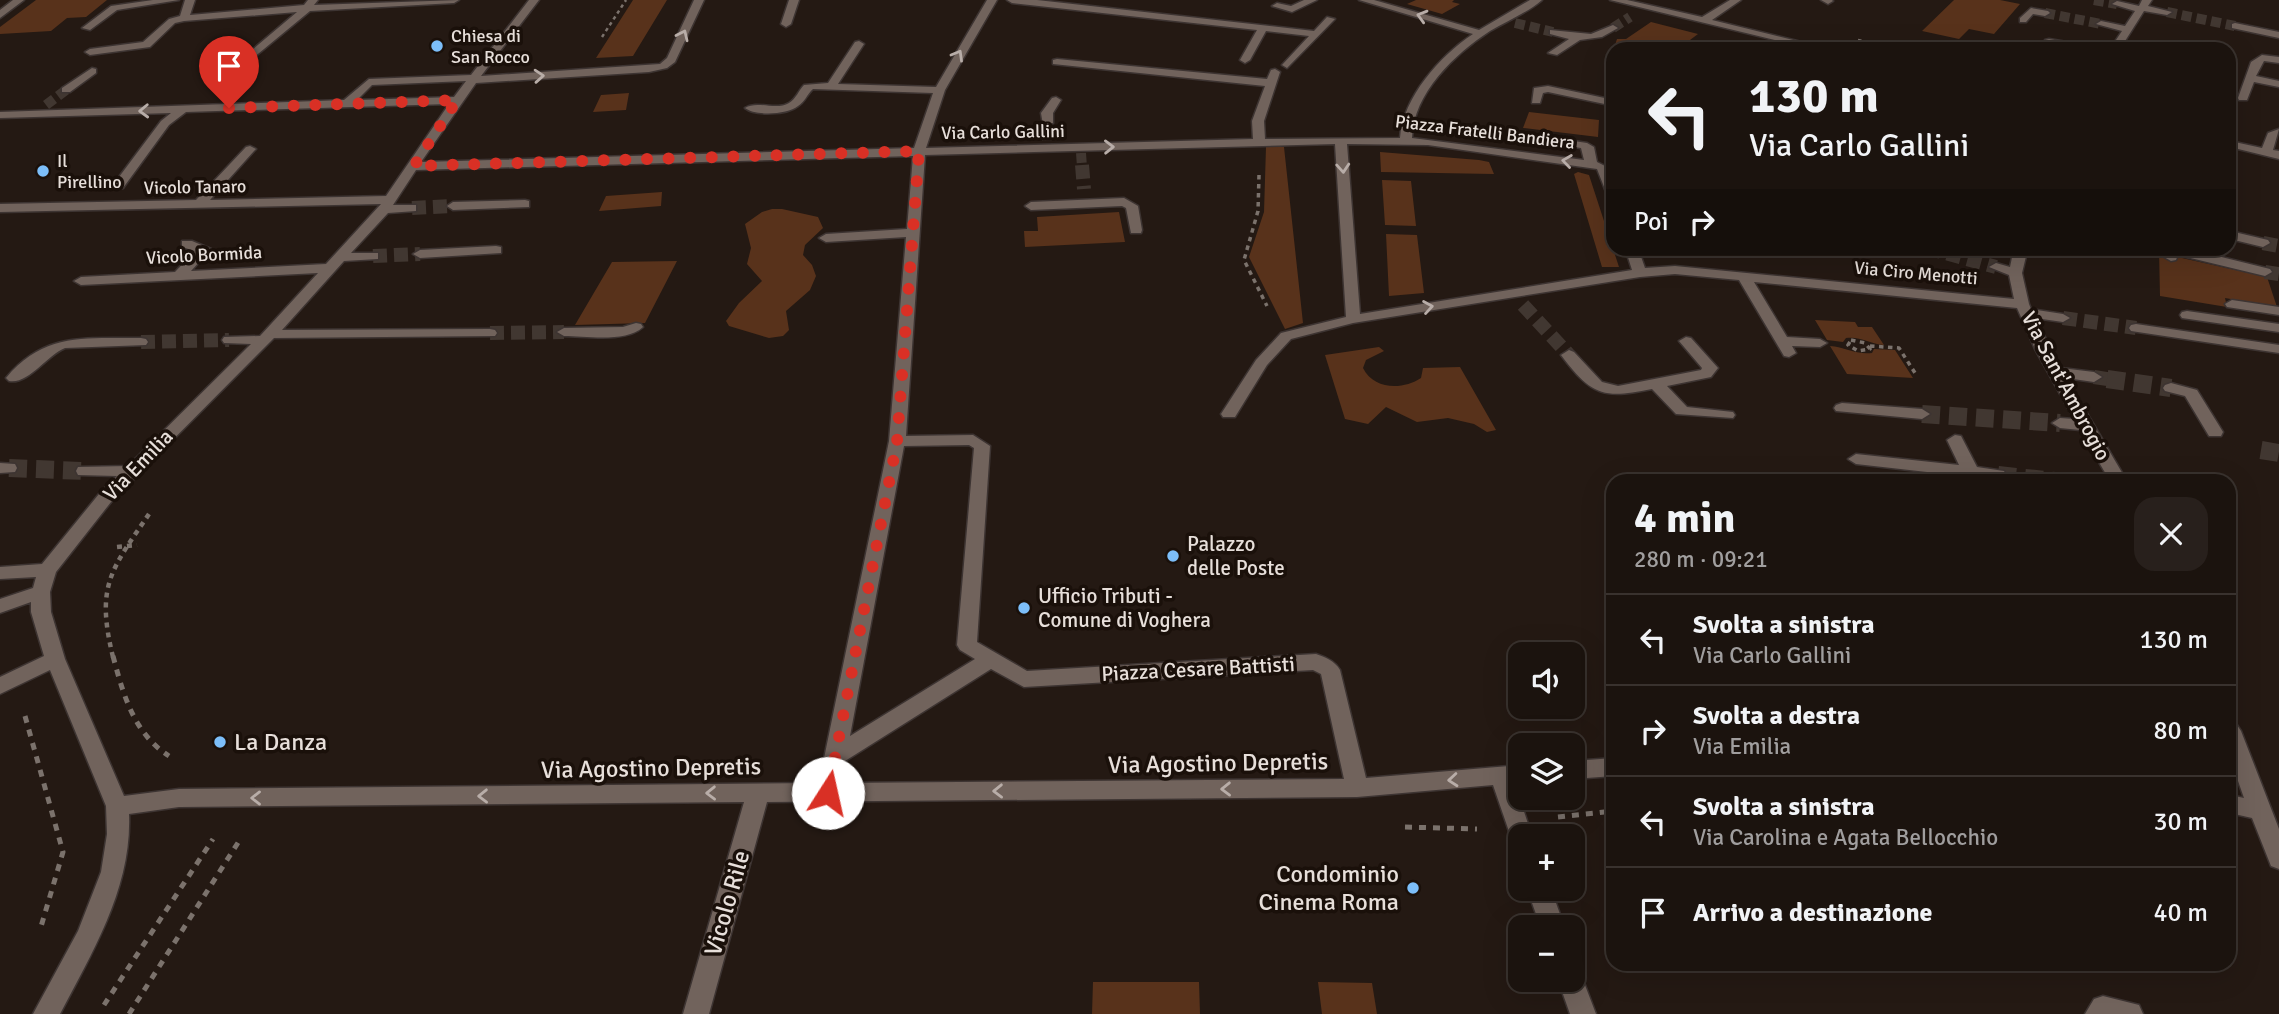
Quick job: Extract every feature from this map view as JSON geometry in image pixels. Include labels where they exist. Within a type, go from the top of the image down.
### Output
[{"type":"street","points":[[0,15],[19,0]]},
{"type":"street","points":[[87,28],[114,8],[174,0]]},
{"type":"street","points":[[184,18],[190,0]]},
{"type":"street","points":[[90,52],[146,46],[172,21],[184,18],[310,4],[454,0]]},
{"type":"street","name":"Via Emilia","points":[[47,1014],[88,936],[113,872],[118,834],[117,806],[55,659],[41,612],[41,592],[47,570],[66,544],[131,471],[266,337],[387,204],[472,79],[534,0]]},
{"type":"street","points":[[347,104],[369,82],[472,79],[663,66],[671,60],[699,0]]},
{"type":"street","points":[[786,24],[794,0]]},
{"type":"street","points":[[828,793],[897,442],[919,151],[927,116],[938,90],[992,0]]},
{"type":"street","points":[[1012,0],[1091,4],[1317,34]]},
{"type":"street","points":[[1277,6],[1292,9],[1312,0]]},
{"type":"street","points":[[1364,0],[1479,33]]},
{"type":"street","points":[[1392,8],[1404,0]]},
{"type":"street","points":[[1406,140],[1410,116],[1434,74],[1450,56],[1479,33],[1537,0]]},
{"type":"street","points":[[1619,0],[1790,42]]},
{"type":"street","points":[[1703,21],[1735,0]]},
{"type":"street","points":[[230,74],[310,4]]},
{"type":"street","points":[[2117,5],[2143,6],[2167,12]]},
{"type":"street","points":[[2120,42],[2143,6]]},
{"type":"street","points":[[1633,15],[1646,7]]},
{"type":"street","points":[[2023,20],[2031,11],[2045,13]]},
{"type":"street","points":[[1287,65],[1330,19]]},
{"type":"street","points":[[1504,20],[1515,23]]},
{"type":"street","points":[[2101,24],[2128,30]]},
{"type":"street","points":[[2235,26],[2279,35]]},
{"type":"street","points":[[1245,61],[1267,27]]},
{"type":"street","points":[[1553,32],[1577,38],[1601,37],[1613,28]]},
{"type":"street","points":[[1553,53],[1577,38]]},
{"type":"street","points":[[1778,42],[1782,39]]},
{"type":"street","points":[[831,87],[859,44]]},
{"type":"street","points":[[2244,98],[2256,62],[2262,58],[2279,60]]},
{"type":"street","points":[[1057,61],[1273,78],[1258,121],[1259,143]]},
{"type":"street","points":[[66,90],[92,71]]},
{"type":"street","points":[[2251,78],[2279,84]]},
{"type":"street","points":[[750,108],[786,107],[795,104],[805,88],[938,90]]},
{"type":"street","points":[[1536,101],[1538,90],[1549,89],[1606,101]]},
{"type":"street","points":[[0,115],[457,100]]},
{"type":"street","points":[[1047,123],[1047,113],[1056,100]]},
{"type":"street","points":[[33,114],[46,105]]},
{"type":"street","points":[[119,186],[165,123],[182,110]]},
{"type":"street","points":[[2236,145],[2273,154],[2272,135],[2279,132]]},
{"type":"street","points":[[1527,136],[1588,147],[1591,164]]},
{"type":"street","points":[[1341,140],[1353,319]]},
{"type":"street","name":"Piazza Fratelli Bandiera","points":[[1341,140],[1406,140],[1591,164],[1606,169]]},
{"type":"street","name":"Via Carlo Gallini","points":[[414,166],[919,151],[1047,144],[1081,150],[1341,140]]},
{"type":"street","points":[[200,204],[250,149]]},
{"type":"street","points":[[1084,188],[1085,204]]},
{"type":"street","points":[[1031,206],[1124,202],[1132,206],[1136,230]]},
{"type":"street","name":"Vicolo Tanaro","points":[[0,208],[200,204],[387,204],[412,208]]},
{"type":"street","points":[[453,206],[525,204]]},
{"type":"street","points":[[826,238],[912,233]]},
{"type":"street","points":[[2236,236],[2263,243]]},
{"type":"street","points":[[179,276],[204,249],[187,244]]},
{"type":"street","points":[[420,254],[496,250]]},
{"type":"street","name":"Vicolo Bormida","points":[[80,281],[335,263],[373,256]]},
{"type":"street","points":[[1229,414],[1261,363],[1286,336],[1353,319],[1640,273],[1634,256]]},
{"type":"street","name":"Via Sant'Ambrogio","points":[[2019,256],[2015,273],[2024,308],[2055,372],[2114,474]]},
{"type":"street","points":[[2200,256],[2265,272]]},
{"type":"street","points":[[1996,267],[2015,273]]},
{"type":"street","name":"Via Ciro Menotti","points":[[1640,273],[1675,270],[1744,277],[2024,308],[2063,318]]},
{"type":"street","points":[[1744,277],[1785,347],[1820,343]]},
{"type":"street","points":[[1513,293],[1523,305]]},
{"type":"street","points":[[2232,303],[2279,311]]},
{"type":"street","points":[[2187,315],[2279,328]]},
{"type":"street","points":[[564,332],[625,331],[636,327]]},
{"type":"street","points":[[2136,328],[2279,349]]},
{"type":"street","points":[[229,340],[485,333]]},
{"type":"street","points":[[1569,355],[1597,385],[1618,391],[1706,374],[1710,368],[1686,341]]},
{"type":"street","points":[[15,378],[50,349],[63,344],[141,342]]},
{"type":"street","points":[[2055,372],[2094,377]]},
{"type":"street","points":[[1656,384],[1682,411],[1727,415]]},
{"type":"street","points":[[2171,388],[2191,393],[2214,432]]},
{"type":"street","points":[[1842,408],[1922,414]]},
{"type":"street","points":[[2060,423],[2085,425]]},
{"type":"street","name":"Piazza Cesare Battisti","points":[[897,442],[973,440],[982,446],[967,645],[1024,679],[1316,662],[1330,670],[1357,788]]},
{"type":"street","points":[[1955,440],[1971,472]]},
{"type":"street","points":[[1856,459],[1989,474]]},
{"type":"street","points":[[84,471],[131,471]]},
{"type":"street","points":[[0,573],[47,570]]},
{"type":"street","points":[[0,606],[41,592]]},
{"type":"street","points":[[7,683],[55,659]]},
{"type":"street","points":[[835,756],[991,659]]},
{"type":"street","points":[[2236,746],[2279,859]]},
{"type":"street","points":[[1585,769],[1606,768]]},
{"type":"street","name":"Via Agostino Depretis","points":[[117,806],[179,798],[1357,788],[1508,775]]},
{"type":"street","name":"Vicolo Rile","points":[[696,1014],[758,793]]},
{"type":"street","points":[[2236,805],[2261,811]]},
{"type":"street","points":[[1575,992],[1583,1014]]},
{"type":"street","points":[[2098,1014],[2104,1007],[2130,1014]]},
{"type":"path","points":[[602,23],[611,23]]},
{"type":"path","points":[[1259,143],[1258,211],[1244,260],[1278,328],[1286,336]]},
{"type":"path","points":[[1870,346],[1899,348],[1917,376]]},
{"type":"path","points":[[156,502],[108,578],[105,600],[113,660],[126,699],[148,744],[166,755],[179,758]]},
{"type":"path","points":[[7,683],[63,852],[36,943]]},
{"type":"path","points":[[98,1014],[218,833]]},
{"type":"path","points":[[129,1014],[244,833]]},
{"type":"shaded area","points":[[36,0],[107,0],[86,17],[67,18],[51,31],[0,34],[0,27]]},
{"type":"shaded area","points":[[633,0],[667,0],[633,56],[596,58]]},
{"type":"shaded area","points":[[1416,0],[1454,0],[1452,2],[1460,4],[1442,14],[1407,4]]},
{"type":"shaded area","points":[[1954,0],[2000,0],[2020,4],[1994,34],[1969,29],[1959,39],[1922,31]]},
{"type":"shaded area","points":[[1651,22],[1698,34],[1687,42],[1616,42],[1617,39],[1626,39]]},
{"type":"shaded area","points":[[629,93],[626,110],[593,112],[601,95]]},
{"type":"shaded area","points":[[1529,112],[1599,120],[1598,137],[1523,128]]},
{"type":"shaded area","points":[[1266,147],[1284,147],[1303,323],[1285,329],[1249,257],[1264,212]]},
{"type":"shaded area","points":[[1380,152],[1479,160],[1489,162],[1494,174],[1381,172]]},
{"type":"shaded area","points":[[1578,172],[1589,175],[1606,227],[1606,256],[1615,256],[1619,267],[1602,267],[1574,174]]},
{"type":"shaded area","points":[[1382,180],[1411,181],[1416,226],[1385,225]]},
{"type":"shaded area","points":[[662,192],[661,206],[599,211],[606,196]]},
{"type":"shaded area","points":[[772,209],[818,217],[823,228],[805,245],[803,255],[812,265],[816,276],[810,290],[786,311],[789,330],[783,336],[769,338],[729,326],[726,321],[739,303],[762,281],[747,264],[751,248],[745,224],[762,212]]},
{"type":"shaded area","points":[[1119,212],[1125,242],[1025,247],[1024,231],[1038,231],[1037,217]]},
{"type":"shaded area","points":[[1386,234],[1417,235],[1424,293],[1389,296]]},
{"type":"shaded area","points":[[2159,256],[2182,256],[2267,277],[2277,307],[2225,298],[2227,307],[2160,296]]},
{"type":"shaded area","points":[[677,261],[645,323],[575,325],[612,262]]},
{"type":"shaded area","points":[[1815,320],[1855,322],[1858,327],[1872,327],[1884,345],[1851,338],[1846,338],[1843,342],[1827,340]]},
{"type":"shaded area","points":[[1830,346],[1866,353],[1872,353],[1874,349],[1895,350],[1913,378],[1847,374]]},
{"type":"shaded area","points":[[1379,347],[1384,351],[1366,360],[1363,368],[1374,381],[1389,386],[1406,385],[1421,378],[1423,368],[1460,367],[1496,430],[1487,432],[1474,424],[1448,418],[1417,422],[1386,407],[1368,424],[1345,419],[1325,355]]},
{"type":"shaded area","points":[[1093,982],[1199,982],[1200,1014],[1092,1014]]},
{"type":"shaded area","points":[[1318,982],[1372,983],[1377,1014],[1322,1014]]},
{"type":"tunnel","points":[[2094,0],[2117,4]]},
{"type":"tunnel","points":[[2167,12],[2235,26]]},
{"type":"tunnel","points":[[2045,13],[2101,24]]},
{"type":"tunnel","points":[[1613,28],[1630,17]]},
{"type":"tunnel","points":[[1515,23],[1553,32]]},
{"type":"tunnel","points":[[46,105],[66,90]]},
{"type":"tunnel","points":[[1047,123],[1047,141]]},
{"type":"tunnel","points":[[1081,153],[1082,167]]},
{"type":"tunnel","points":[[1082,165],[1084,189]]},
{"type":"tunnel","points":[[412,208],[453,206]]},
{"type":"tunnel","points":[[2263,243],[2279,246]]},
{"type":"tunnel","points":[[373,256],[420,254]]},
{"type":"tunnel","points":[[1956,256],[1996,267]]},
{"type":"tunnel","points":[[2265,272],[2279,274]]},
{"type":"tunnel","points":[[1523,305],[1569,355]]},
{"type":"tunnel","points":[[2063,318],[2136,328]]},
{"type":"tunnel","points":[[490,333],[564,332]]},
{"type":"tunnel","points":[[141,342],[229,340]]},
{"type":"tunnel","points":[[2094,377],[2107,379]]},
{"type":"tunnel","points":[[2107,379],[2171,388]]},
{"type":"tunnel","points":[[2107,379],[2120,381]]},
{"type":"tunnel","points":[[1922,414],[2060,423]]},
{"type":"tunnel","points":[[2261,450],[2279,453]]},
{"type":"tunnel","points":[[9,468],[84,471]]},
{"type":"place","name":"Chiesa di San Rocco","points":[[437,46]]},
{"type":"place","name":"Il Pirellino","points":[[43,171]]},
{"type":"place","name":"Palazzo delle Poste","points":[[1173,556]]},
{"type":"place","name":"Ufficio Tributi - Comune di Voghera","points":[[1024,608]]},
{"type":"place","name":"La Danza","points":[[220,742]]},
{"type":"place","name":"Condominio Cinema Roma","points":[[1413,888]]},
{"type":"route","points":[[229,108],[457,100],[414,166],[919,151],[897,442],[828,793]]}]
